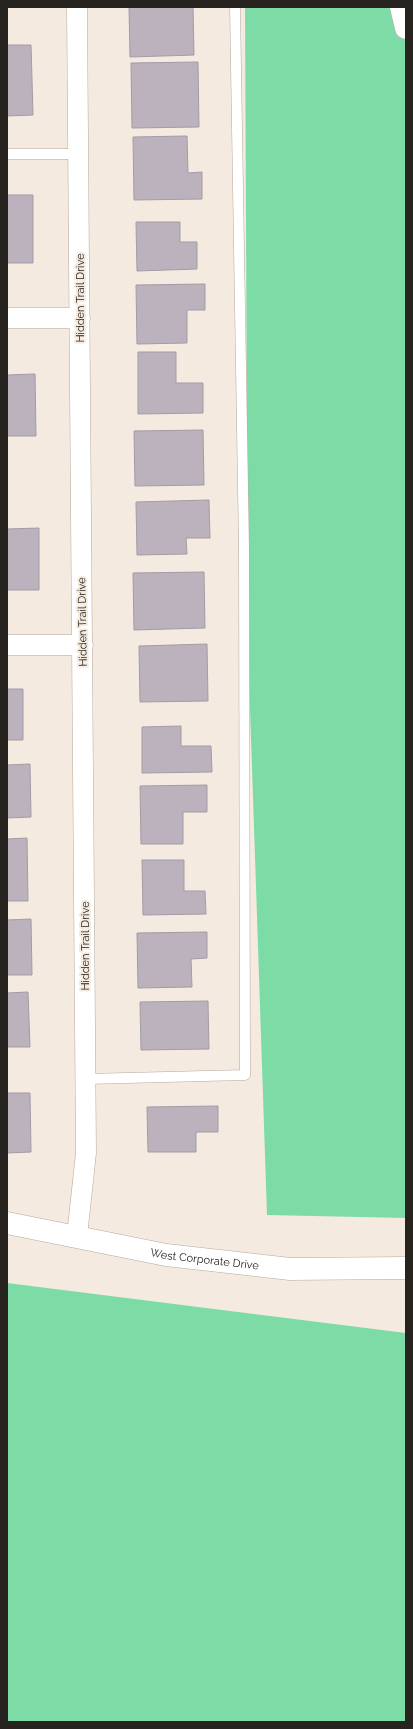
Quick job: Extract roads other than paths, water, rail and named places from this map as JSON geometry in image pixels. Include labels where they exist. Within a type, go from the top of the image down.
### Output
[{"type":"street","name":"Hidden Trail Drive","points":[[77,7],[86,1079],[86,1153],[77,1236]]},
{"type":"street","points":[[401,7],[406,28]]},
{"type":"street","points":[[7,318],[80,318]]},
{"type":"street","points":[[7,644],[82,645]]},
{"type":"street","name":"West Corporate Drive","points":[[7,1223],[166,1255],[290,1269],[406,1268]]},
{"type":"street","points":[[375,1268],[406,1258]]},
{"type":"lane","points":[[86,1079],[245,1076],[244,556],[235,7]]},
{"type":"lane","points":[[7,154],[78,154]]}]
